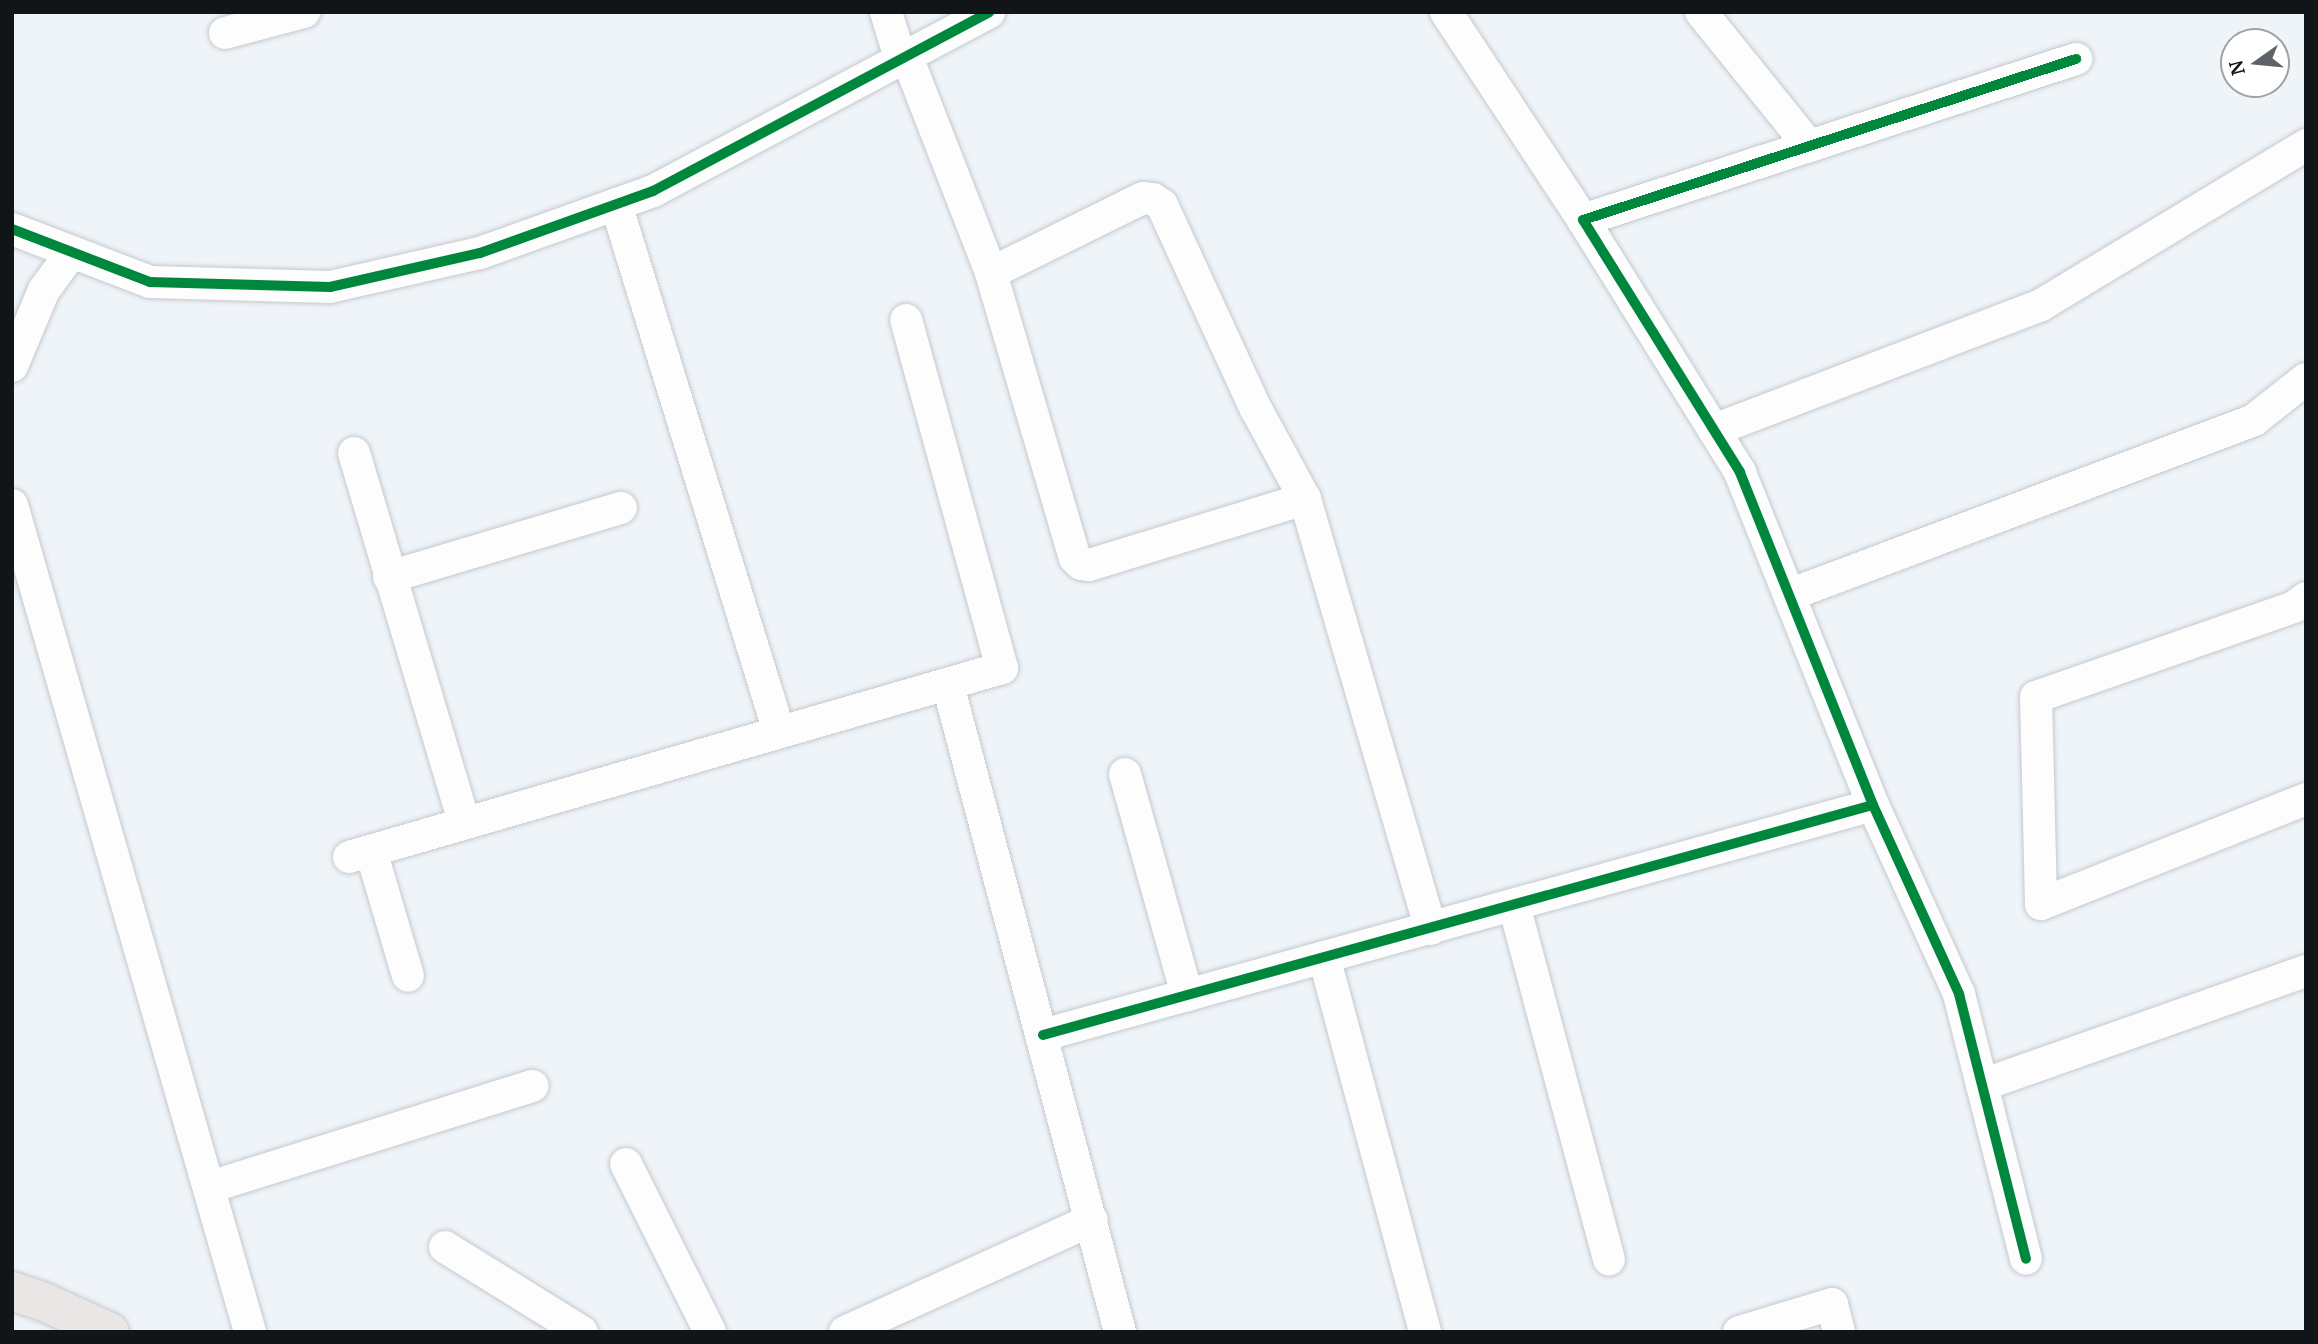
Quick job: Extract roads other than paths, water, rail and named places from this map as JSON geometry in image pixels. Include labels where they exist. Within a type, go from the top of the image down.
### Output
[{"type":"main road","points":[[12,1291],[44,1302],[110,1332]]},
{"type":"street","points":[[225,33],[304,12]]},
{"type":"street","points":[[886,12],[991,273],[1075,558],[1081,564],[1089,565],[1305,499]]},
{"type":"street","points":[[12,229],[150,282],[330,287],[480,253],[653,191],[989,12]]},
{"type":"street","points":[[1446,12],[1583,220],[1740,472],[1872,806],[1959,994],[2026,1259]]},
{"type":"street","points":[[1701,12],[1809,146]]},
{"type":"street","points":[[1583,220],[2076,59]]},
{"type":"street","points":[[1714,430],[2041,305],[2306,145]]},
{"type":"street","points":[[991,273],[1143,198],[1162,205],[1256,409],[1305,499],[1430,929]]},
{"type":"street","points":[[617,204],[779,732]]},
{"type":"street","points":[[12,366],[44,290],[72,252]]},
{"type":"street","points":[[408,976],[360,854],[1002,668],[906,320]]},
{"type":"street","points":[[1789,595],[2254,420],[2306,379]]},
{"type":"street","points":[[354,453],[464,822]]},
{"type":"street","points":[[12,505],[250,1332]]},
{"type":"street","points":[[389,577],[621,508]]},
{"type":"street","points":[[2306,598],[2294,607],[2036,697],[2041,904],[2306,800]]},
{"type":"street","points":[[948,685],[1120,1332]]},
{"type":"street","points":[[1125,774],[1187,995]]},
{"type":"street","points":[[1043,1035],[1872,806]]},
{"type":"street","points":[[1514,905],[1609,1259]]},
{"type":"street","points":[[1324,957],[1425,1332]]},
{"type":"street","points":[[1982,1085],[2306,971]]},
{"type":"street","points":[[210,1187],[533,1086]]},
{"type":"street","points":[[626,1164],[710,1332]]},
{"type":"street","points":[[845,1332],[1092,1220]]},
{"type":"street","points":[[446,1247],[582,1332]]},
{"type":"street","points":[[1739,1332],[1832,1304],[1839,1332]]}]
